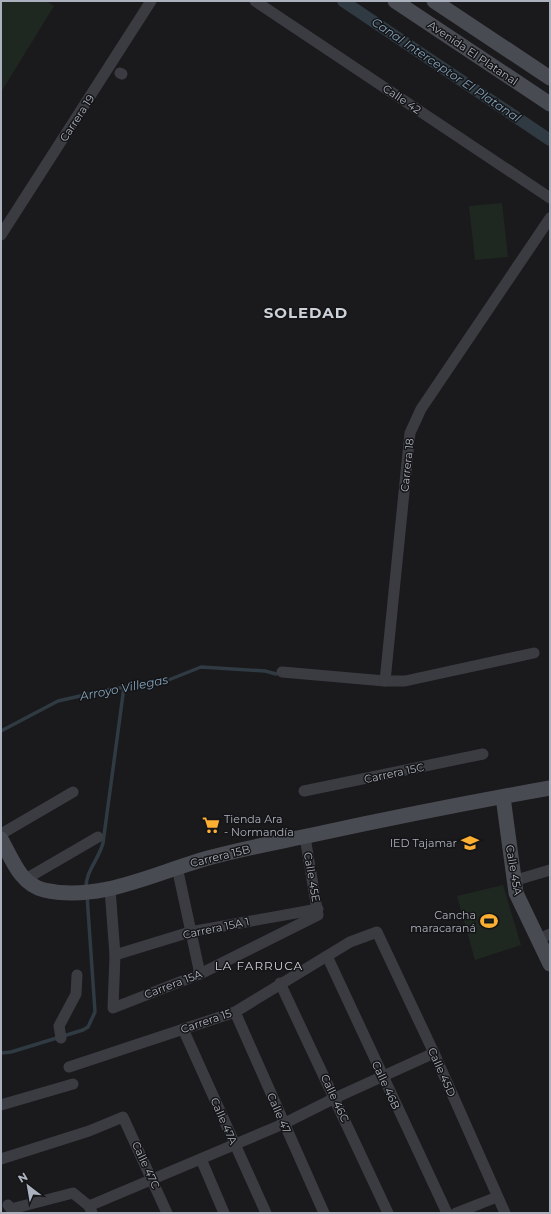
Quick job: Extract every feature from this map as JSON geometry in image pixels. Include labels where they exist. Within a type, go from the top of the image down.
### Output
[{"type":"street","name":"Carrera 19","points":[[1,235],[151,1]]},
{"type":"street","name":"Calle 42","points":[[255,1],[550,198]]},
{"type":"street","name":"Avenida El Platanal","points":[[396,1],[550,104]]},
{"type":"street","name":"Avenida El Platanal","points":[[434,1],[550,78]]},
{"type":"street","name":"Carrera 18","points":[[385,681],[410,433],[421,409],[550,218]]},
{"type":"street","points":[[282,672],[385,681],[404,680],[534,653]]},
{"type":"street","name":"Carrera 15C","points":[[304,791],[484,754]]},
{"type":"street","name":"Carrera 15B","points":[[24,880],[44,890],[87,891],[110,889],[212,857],[550,788]]},
{"type":"street","points":[[1,834],[73,792]]},
{"type":"street","name":"Calle 45A","points":[[503,797],[514,881],[520,903],[544,937],[550,964]]},
{"type":"street","points":[[1,839],[24,880],[98,837]]},
{"type":"street","name":"Calle 45E","points":[[305,837],[318,913]]},
{"type":"street","points":[[177,867],[200,974]]},
{"type":"street","points":[[514,881],[550,870]]},
{"type":"street","points":[[110,889],[115,955]]},
{"type":"street","name":"Carrera 15A 1","points":[[115,955],[190,932],[318,913]]},
{"type":"street","name":"Carrera 15A","points":[[115,955],[113,1008],[200,974],[318,913]]},
{"type":"street","name":"Carrera 15","points":[[69,1067],[235,1012],[280,983],[350,942],[377,932]]},
{"type":"street","name":"Calle 45D","points":[[377,932],[434,1053],[497,1198],[505,1213]]},
{"type":"street","name":"Calle 46B","points":[[327,956],[447,1213]]},
{"type":"street","points":[[61,1038],[59,1026],[76,994],[77,975]]},
{"type":"street","name":"Calle 46C","points":[[280,983],[388,1213]]},
{"type":"street","name":"Calle 47","points":[[235,1012],[283,1124],[324,1213]]},
{"type":"street","name":"Calle 47A","points":[[183,1029],[266,1213]]},
{"type":"street","points":[[12,1209],[73,1193],[90,1210],[234,1143],[283,1124],[335,1098],[434,1053]]},
{"type":"street","points":[[1,1105],[73,1084]]},
{"type":"street","name":"Calle 47C","points":[[1,1159],[89,1131],[123,1117],[167,1213]]},
{"type":"street","points":[[201,1159],[224,1213]]},
{"type":"street","points":[[456,1213],[497,1198]]},
{"type":"shaded area","points":[[1,1],[46,1],[54,6],[1,92]]},
{"type":"shaded area","points":[[502,203],[508,257],[475,260],[469,206]]},
{"type":"shaded area","name":"Cancha maracaraná","points":[[503,885],[521,945],[475,960],[457,896]]},
{"type":"waterway","name":"Canal Interceptor El Platanal","points":[[343,1],[550,140]]},
{"type":"waterway","name":"Arroyo Villegas","points":[[1,731],[58,701],[111,689],[161,683],[201,667],[265,671],[276,674]]},
{"type":"waterway","points":[[86,889],[86,883],[90,871],[99,855],[103,843],[124,687]]},
{"type":"waterway","points":[[1,1053],[11,1052],[83,1030],[88,1027],[95,1012],[87,895]]},
{"type":"place","name":"Tienda Ara - Normandía","points":[[211,825]]},
{"type":"place","name":"IED Tajamar","points":[[470,843]]},
{"type":"place","name":"Cancha maracaraná","points":[[489,921]]},
{"type":"district","name":"SOLEDAD","points":[[306,313]]},
{"type":"district","name":"LA FARRUCA","points":[[259,966]]}]
